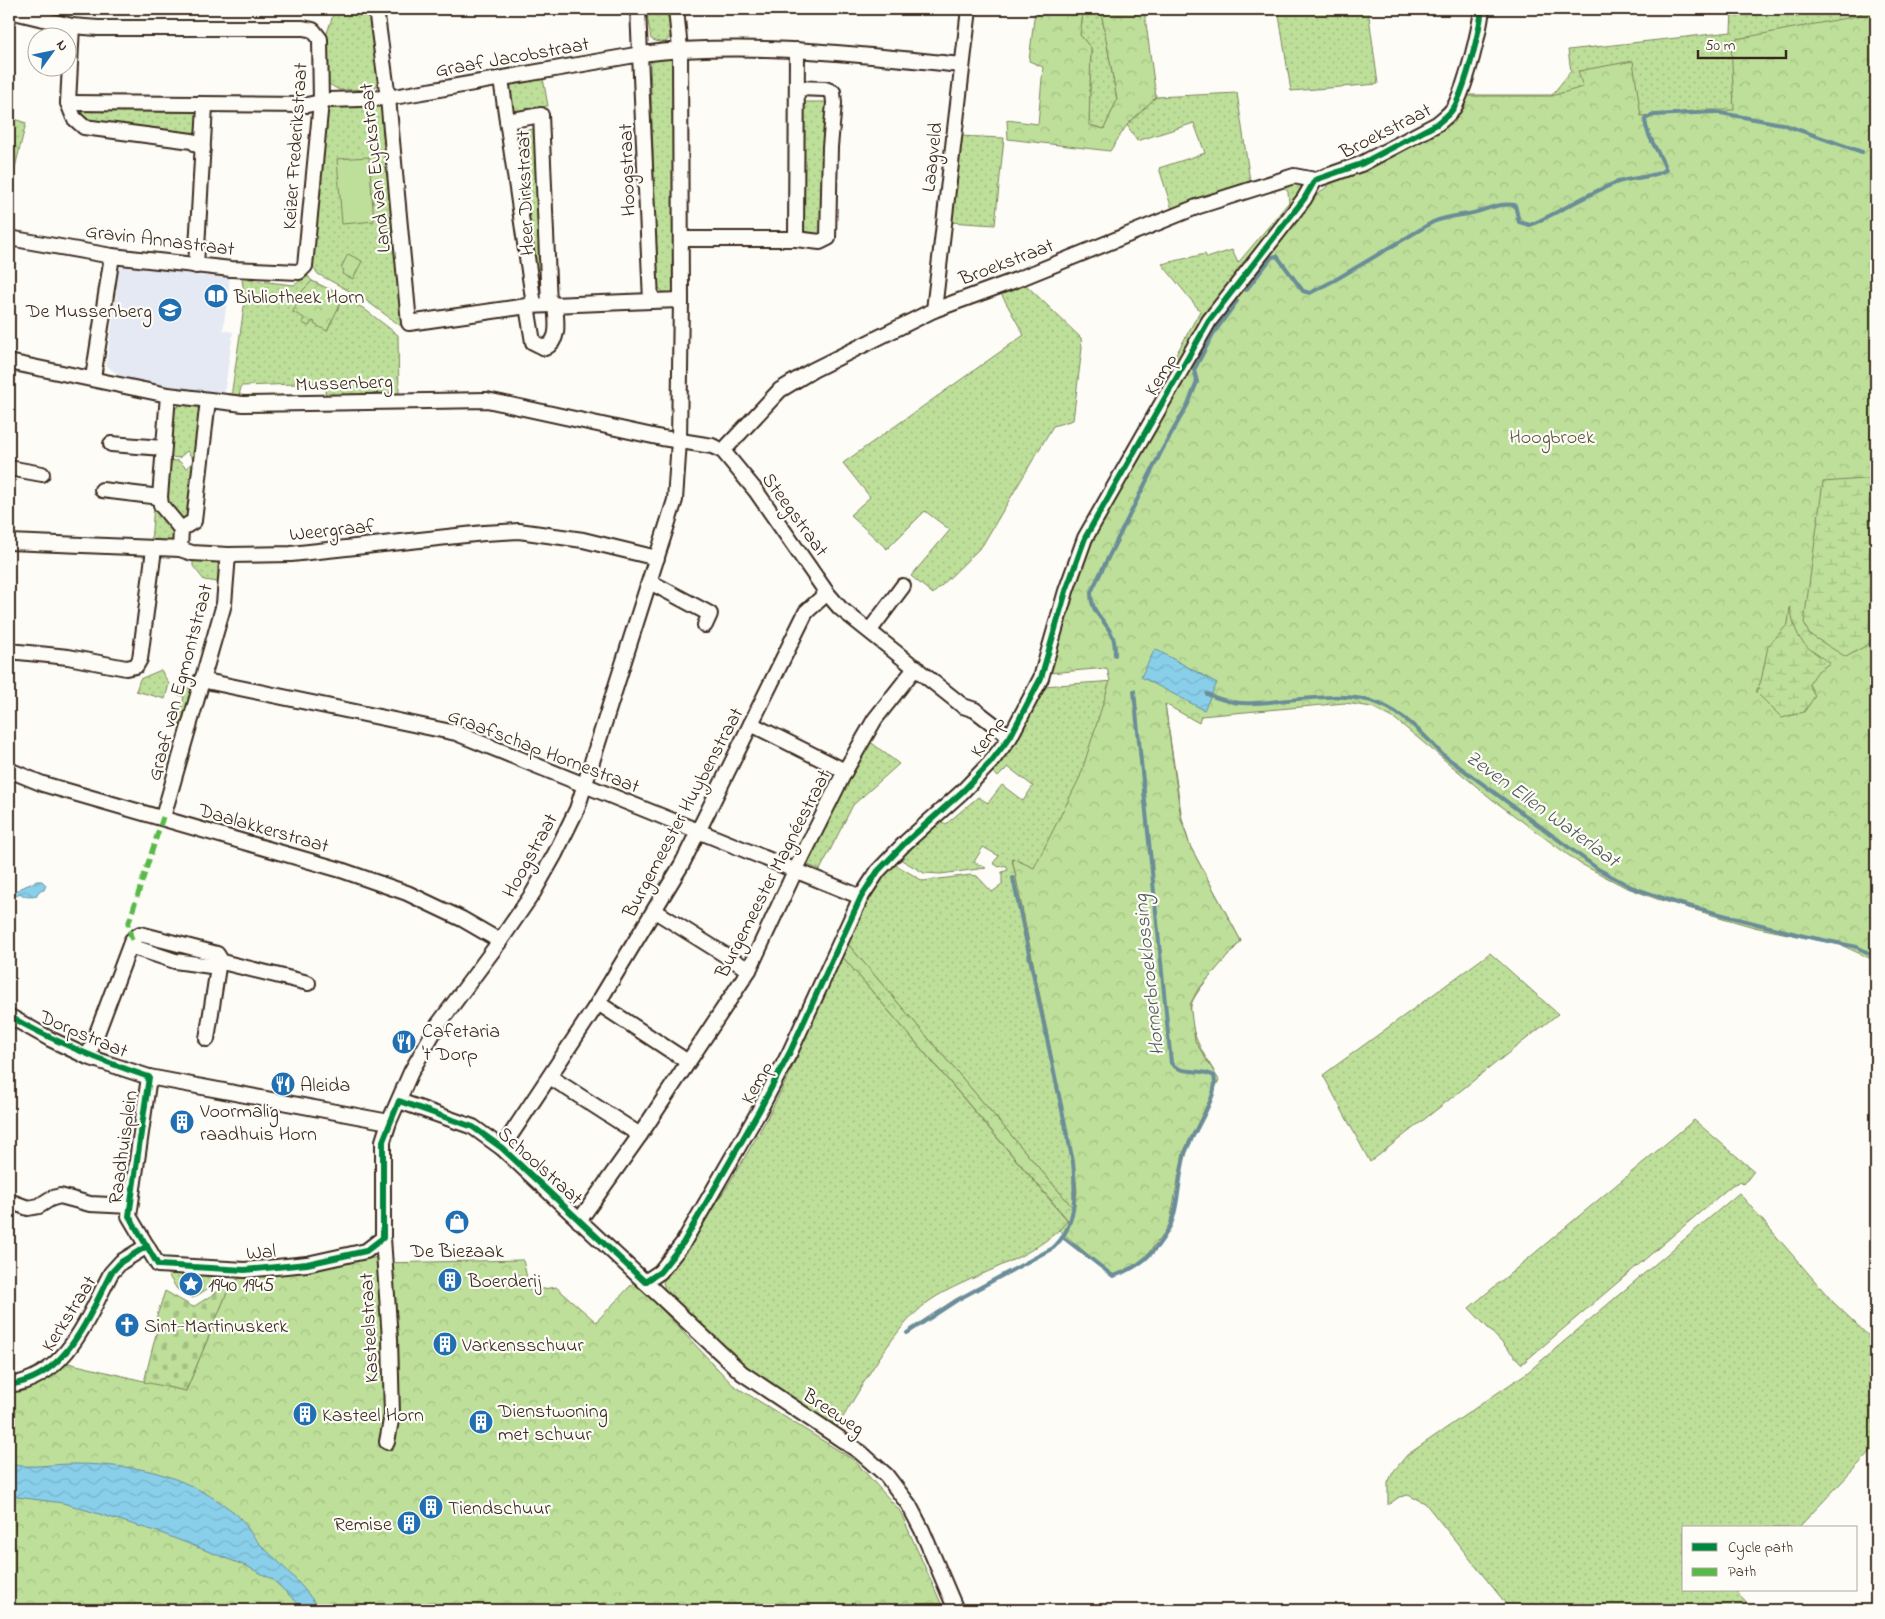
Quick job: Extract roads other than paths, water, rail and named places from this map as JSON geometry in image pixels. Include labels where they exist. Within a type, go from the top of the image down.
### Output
[{"type":"street","name":"Land van Eyckstraat","points":[[376,9],[388,98],[409,323],[530,305]]},
{"type":"street","name":"Hoogstraat","points":[[638,9],[651,301]]},
{"type":"street","name":"Hoogstraat","points":[[389,1122],[411,1072],[437,1026],[500,942],[556,854],[585,787],[675,500],[679,441],[681,300],[680,49],[676,9]]},
{"type":"street","name":"Laagveld","points":[[934,310],[969,9]]},
{"type":"street","name":"Broekstraat","points":[[723,451],[780,390],[813,370],[934,310],[1016,280],[1199,206],[1294,176],[1315,180],[1360,164],[1437,124],[1448,116],[1456,104],[1480,29],[1482,9]]},
{"type":"street","points":[[10,11],[72,26],[68,103],[74,118],[84,127],[192,141],[203,149]]},
{"type":"street","name":"Keizer Frederikstraat","points":[[72,26],[303,28],[313,30],[320,39],[321,102],[305,266]]},
{"type":"street","name":"Graaf Jacobstraat","points":[[68,103],[205,106],[307,105],[321,102],[388,98],[641,54],[680,49],[798,50],[962,65]]},
{"type":"street","points":[[796,239],[798,50]]},
{"type":"street","name":"Heer Dirkstraat","points":[[501,79],[533,342],[545,348],[551,345],[556,338],[552,304],[540,115],[507,121]]},
{"type":"street","points":[[680,239],[796,239],[820,242],[828,238],[833,92],[825,89],[797,88]]},
{"type":"street","points":[[196,266],[205,106]]},
{"type":"street","name":"Kemp","points":[[644,1282],[660,1272],[682,1243],[759,1111],[790,1052],[861,898],[878,871],[906,842],[962,792],[1010,737],[1040,678],[1066,591],[1085,538],[1209,321],[1304,199],[1315,180]]},
{"type":"street","name":"Gravin Annastraat","points":[[9,238],[112,256],[196,266],[298,272],[305,266]]},
{"type":"street","points":[[93,378],[112,256]]},
{"type":"street","points":[[530,305],[681,300]]},
{"type":"street","name":"Mussenberg","points":[[9,362],[168,395],[243,404],[487,400],[679,441]]},
{"type":"street","points":[[168,395],[160,497],[161,506],[182,529],[180,549]]},
{"type":"street","points":[[182,529],[194,521],[208,400]]},
{"type":"street","points":[[679,441],[712,446],[723,451]]},
{"type":"street","points":[[111,444],[163,448]]},
{"type":"street","name":"Steegstraat","points":[[723,451],[756,491],[827,593],[840,608],[963,706],[975,710],[1010,737]]},
{"type":"street","points":[[9,468],[42,474]]},
{"type":"street","points":[[102,490],[160,497]]},
{"type":"street","name":"Weergraaf","points":[[9,542],[180,549],[192,553],[228,555],[292,554],[484,533],[519,531],[583,540],[657,558]]},
{"type":"street","points":[[9,651],[68,657],[126,668],[136,666],[140,659],[154,549]]},
{"type":"street","name":"Graaf van Egmontstraat","points":[[163,817],[224,604],[228,555]]},
{"type":"street","points":[[650,582],[710,614],[705,625]]},
{"type":"street","points":[[870,630],[903,586]]},
{"type":"street","name":"Burgemeester Huybenstraat","points":[[502,1148],[598,1004],[655,911],[682,864],[806,612],[827,593]]},
{"type":"street","name":"Burgemeester Magnéestraat","points":[[579,1221],[640,1135],[749,970],[795,871],[845,771],[875,719],[916,667]]},
{"type":"street","name":"Graafschap Hornestraat","points":[[202,680],[456,733],[861,898]]},
{"type":"street","points":[[751,724],[845,771]]},
{"type":"street","name":"Daalakkerstraat","points":[[9,770],[44,784],[342,870],[407,894],[462,919],[500,942]]},
{"type":"street","points":[[655,911],[749,970]]},
{"type":"street","points":[[88,1056],[130,946],[175,961],[220,965],[308,983]]},
{"type":"street","points":[[207,1039],[220,965]]},
{"type":"street","points":[[598,1004],[688,1062]]},
{"type":"street","name":"Dorpstraat","points":[[9,1016],[50,1039],[88,1056],[149,1077],[389,1122]]},
{"type":"street","name":"Raadhuisplein","points":[[147,1246],[129,1216],[149,1077]]},
{"type":"street","points":[[550,1077],[640,1135]]},
{"type":"street","name":"Schoolstraat","points":[[399,1101],[473,1127],[502,1148],[644,1282]]},
{"type":"street","name":"Kasteelstraat","points":[[387,1442],[392,1415],[390,1339],[383,1238],[383,1141],[389,1122]]},
{"type":"street","points":[[9,1201],[28,1208],[39,1206],[50,1199],[60,1196],[90,1204],[130,1206]]},
{"type":"street","name":"Wal","points":[[147,1246],[158,1265],[245,1270],[307,1264],[366,1251],[383,1238]]},
{"type":"street","name":"Kerkstraat","points":[[9,1384],[36,1377],[52,1368],[66,1355],[111,1273],[121,1262],[147,1246]]},
{"type":"street","name":"Breeweg","points":[[644,1282],[742,1373],[860,1452],[886,1475],[909,1505],[922,1530],[956,1610]]},
{"type":"water","points":[[1155,649],[1217,683],[1204,710],[1141,677]]},
{"type":"water","points":[[37,881],[42,881],[46,885],[44,890],[39,891],[36,896],[24,896],[20,893],[16,896],[14,894],[19,889]]},
{"type":"water","points":[[9,1464],[33,1466],[86,1464],[137,1469],[167,1476],[196,1488],[235,1513],[257,1541],[300,1584],[320,1610],[305,1610],[272,1579],[246,1566],[158,1532],[63,1503],[9,1496]]},
{"type":"waterway","name":"Hornerbroeklossing","points":[[1246,290],[1272,257],[1277,256],[1303,291],[1310,293],[1437,220],[1509,204],[1515,205],[1519,222],[1530,225],[1618,182],[1661,173],[1666,170],[1648,132],[1645,119],[1654,115],[1715,112],[1782,124],[1862,152]]},
{"type":"waterway","name":"Hornerbroeklossing","points":[[1871,157],[1876,159]]},
{"type":"waterway","name":"Hornerbroeklossing","points":[[1115,655],[1113,637],[1093,606],[1091,592],[1161,452],[1188,404],[1197,382],[1194,370],[1213,334],[1237,301]]},
{"type":"waterway","name":"Hornerbroeklossing","points":[[1064,1238],[1113,1276],[1131,1269],[1153,1251],[1172,1221],[1185,1154],[1209,1104],[1215,1084],[1214,1076],[1209,1073],[1181,1069],[1171,1063],[1134,691]]},
{"type":"waterway","name":"Zeven Ellen Waterlaat","points":[[1207,694],[1226,701],[1242,703],[1330,697],[1351,697],[1369,700],[1386,707],[1403,718],[1422,733],[1442,754],[1598,869],[1631,887],[1677,903],[1804,936],[1857,947],[1876,957]]},
{"type":"waterway","name":"Hornerbroeklossing","points":[[907,1333],[957,1300],[1053,1248],[1067,1230],[1071,1219],[1075,1185],[1073,1162],[1013,878]]},
{"type":"place","name":"Bibliotheek Horn","points":[[216,296]]},
{"type":"place","name":"De Mussenberg","points":[[170,310]]},
{"type":"place","name":"Cafetaria 't Dorp","points":[[404,1042]]},
{"type":"place","name":"Aleida","points":[[283,1084]]},
{"type":"place","name":"Voormalig raadhuis Horn","points":[[182,1122]]},
{"type":"place","name":"De Biezaak","points":[[457,1222]]},
{"type":"place","name":"Boerderij","points":[[450,1280]]},
{"type":"place","name":"1940 1945","points":[[191,1284]]},
{"type":"place","name":"Sint-Martinuskerk","points":[[127,1325]]},
{"type":"place","name":"Varkensschuur","points":[[445,1344]]},
{"type":"place","name":"Kasteel Horn","points":[[305,1414]]},
{"type":"place","name":"Dienstwoning met schuur","points":[[481,1422]]},
{"type":"place","name":"Tiendschuur","points":[[431,1507]]},
{"type":"place","name":"Remise","points":[[409,1523]]},
{"type":"park label","name":"Hoogbroek","points":[[1552,436]]}]
